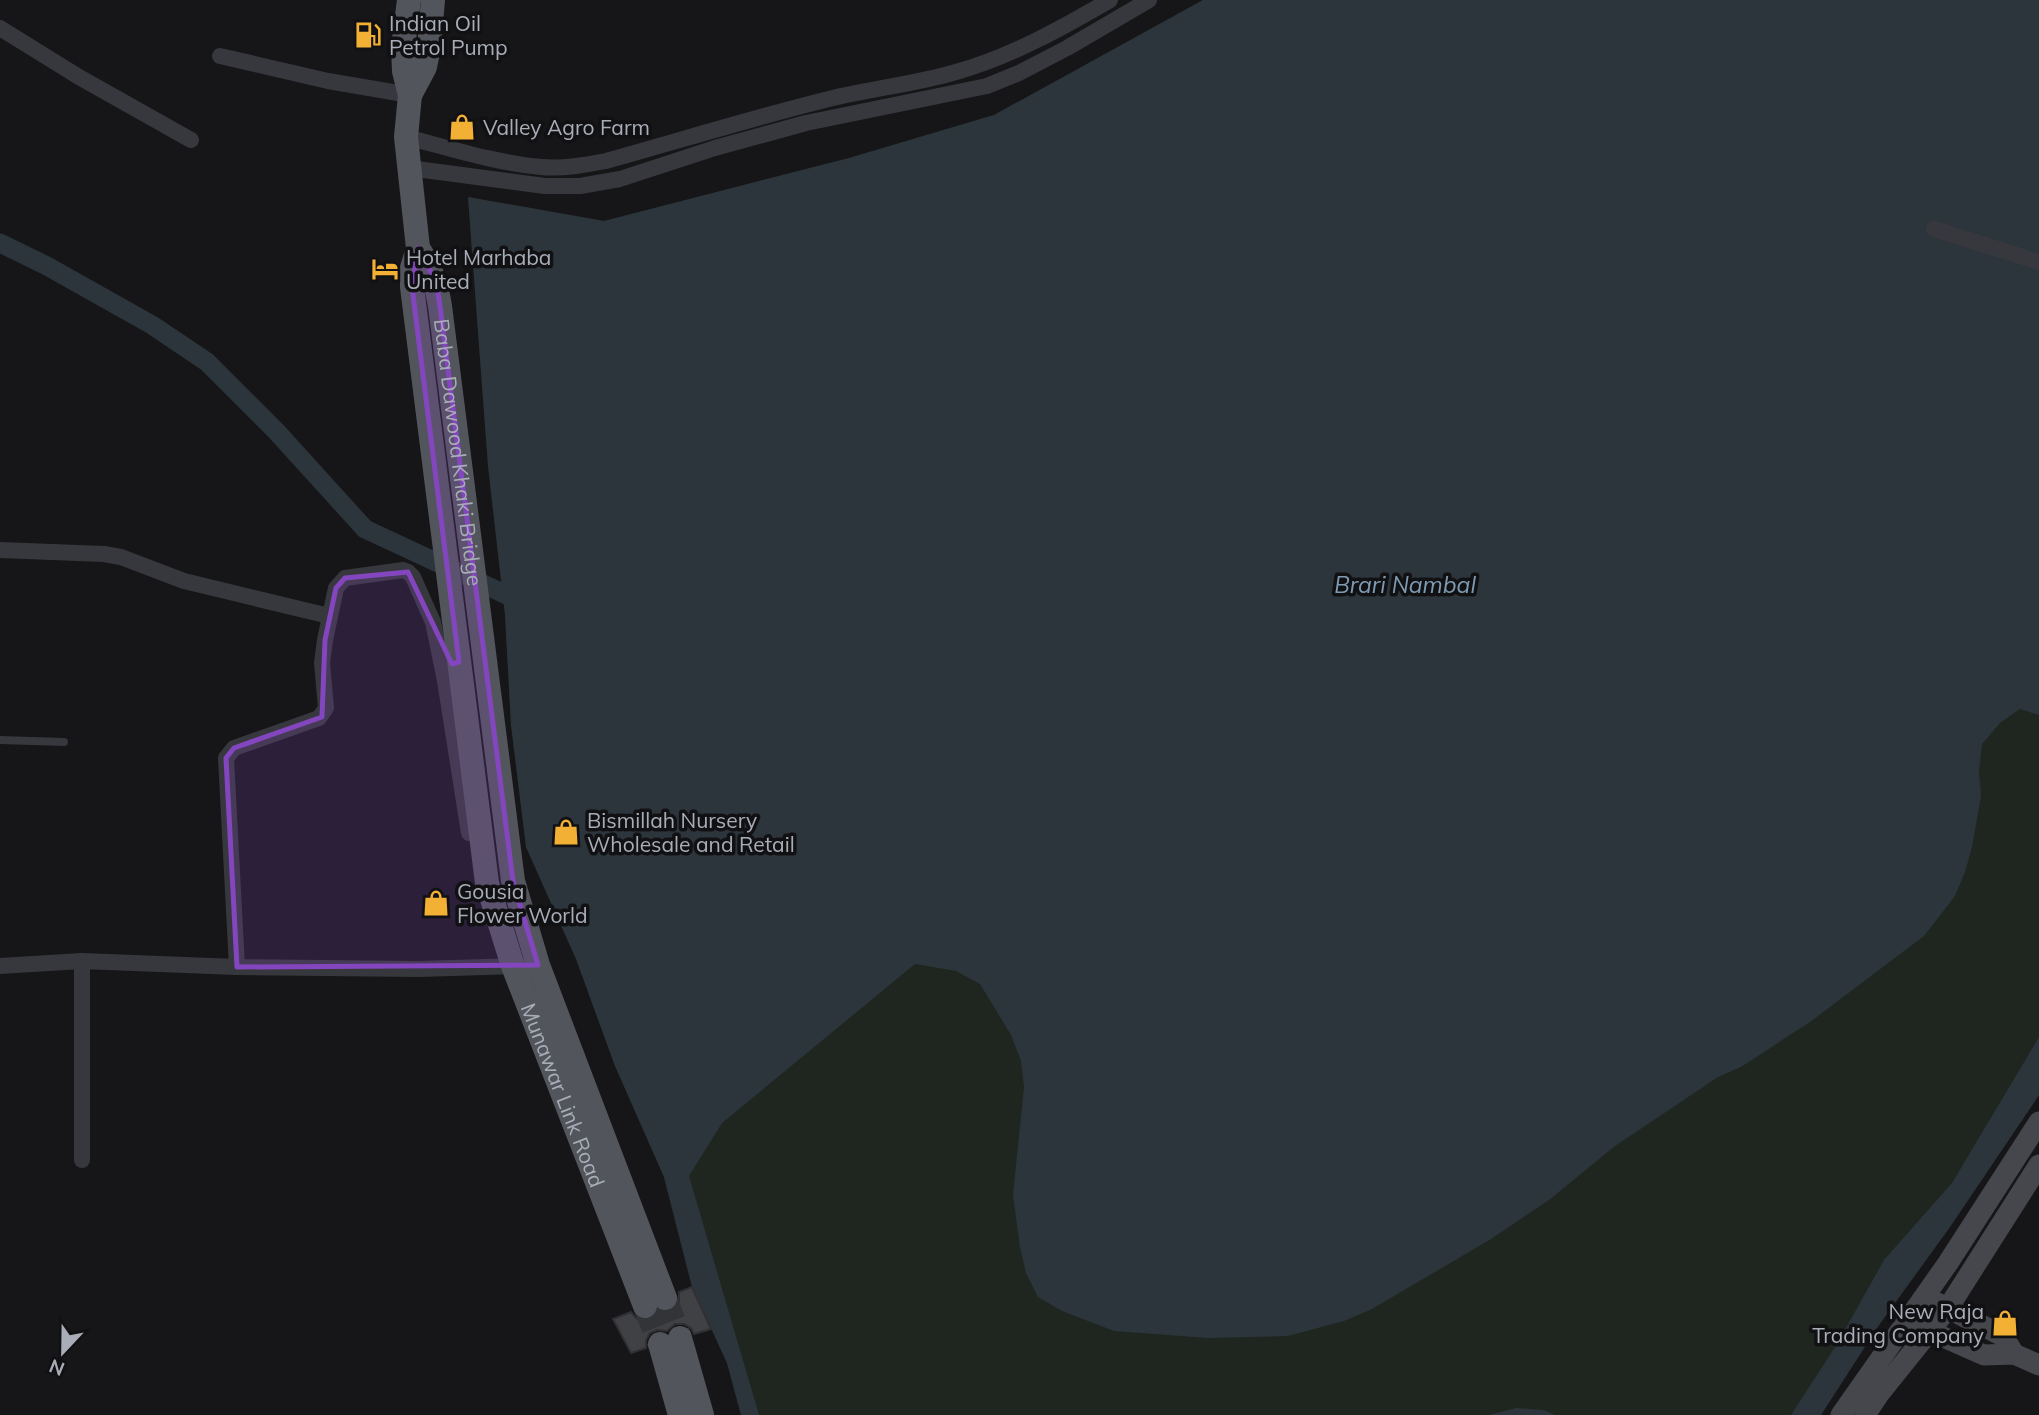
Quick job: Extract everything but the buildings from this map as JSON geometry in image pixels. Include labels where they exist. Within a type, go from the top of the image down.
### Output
[{"type":"main road","points":[[409,0],[403,47],[404,71],[410,94],[406,137],[418,248]]},
{"type":"main road","points":[[410,94],[425,66],[433,0]]},
{"type":"main road","name":"Baba Dawood Khaki Bridge","points":[[418,248],[436,281],[440,306],[513,881]]},
{"type":"main road","name":"Baba Dawood Khaki Bridge","points":[[418,248],[412,268],[414,311],[489,891]]},
{"type":"main road","name":"Munawar Link Road","points":[[489,891],[513,967],[655,1302],[538,965],[513,881]]},
{"type":"main road","points":[[680,1415],[670,1341],[702,1415]]},
{"type":"street","points":[[406,137],[504,161],[541,167],[575,167],[596,163],[824,100],[918,82],[959,71],[998,57],[1110,0]]},
{"type":"street","points":[[409,168],[545,186],[580,186],[620,179],[715,148],[806,123],[987,86],[1019,73],[1149,0]]},
{"type":"street","points":[[1095,9],[1105,26]]},
{"type":"street","points":[[0,28],[79,77],[191,140]]},
{"type":"street","points":[[220,56],[328,81],[410,94]]},
{"type":"street","points":[[1934,229],[2039,262]]},
{"type":"street","points":[[0,550],[121,557],[184,581],[329,616]]},
{"type":"street","points":[[237,967],[226,758],[234,748],[319,718],[323,714],[326,708],[322,663],[329,616],[336,588],[345,578],[403,570],[413,578],[433,622],[477,880],[489,891]]},
{"type":"street","points":[[82,961],[82,1160]]},
{"type":"street","points":[[0,966],[82,961],[237,967],[419,969],[538,965]]},
{"type":"street","points":[[1841,1415],[1948,1263],[2039,1122]]},
{"type":"street","points":[[1865,1415],[1948,1308],[2039,1166]]},
{"type":"street","points":[[1924,1297],[2003,1336],[2014,1354]]},
{"type":"street","points":[[1907,1321],[1984,1355],[2014,1354],[2039,1365]]},
{"type":"lane","points":[[0,740],[64,742]]},
{"type":"highlighted area","points":[[418,248],[436,281],[513,881],[538,965],[237,967],[226,758],[234,748],[322,717],[325,640],[336,588],[345,578],[408,572],[452,664],[459,662],[412,287]]},
{"type":"shaded area","name":"Brari Nambal","points":[[1203,0],[2039,0],[2039,1095],[1950,1227],[1879,1325],[1821,1415],[741,1415],[727,1363],[692,1287],[664,1177],[615,1066],[576,959],[526,847],[511,725],[505,615],[488,466],[468,197],[604,221],[849,158],[994,115]]},
{"type":"water","name":"Brari Nambal","points":[[1203,0],[2039,0],[2039,715],[2020,709],[2000,723],[1982,744],[1979,771],[1981,796],[1965,872],[1955,896],[1924,936],[1810,1022],[1741,1067],[1718,1077],[1615,1146],[1549,1200],[1491,1239],[1372,1309],[1344,1321],[1288,1336],[1208,1338],[1114,1331],[1062,1311],[1038,1297],[1026,1273],[1013,1195],[1024,1087],[1021,1061],[1011,1035],[980,984],[956,971],[915,964],[722,1123],[689,1176],[759,1415],[741,1415],[727,1363],[692,1287],[664,1177],[615,1066],[576,959],[526,847],[511,725],[505,615],[488,466],[468,197],[604,221],[849,158],[994,115]]},
{"type":"water","points":[[2039,1037],[2039,1095],[1950,1227],[1879,1325],[1821,1415],[1791,1415],[1837,1344],[1884,1260],[1952,1183]]},
{"type":"water","points":[[1516,1408],[1544,1410],[1555,1415],[1489,1415]]},
{"type":"waterway","points":[[0,243],[152,325],[207,362],[276,431],[365,529],[526,604]]},
{"type":"tunnel","points":[[665,1298],[680,1338]]},
{"type":"tunnel","points":[[645,1306],[660,1344]]},
{"type":"place","name":"Indian Oil Petrol Pump","points":[[368,35]]},
{"type":"place","name":"Valley Agro Farm","points":[[462,127]]},
{"type":"place","name":"Hotel Marhaba United","points":[[385,269]]},
{"type":"place","name":"Bismillah Nursery Wholesale and Retail","points":[[566,832]]},
{"type":"place","name":"Gousia Flower World","points":[[436,903]]},
{"type":"place","name":"New Raja Trading Company","points":[[2005,1323]]}]
